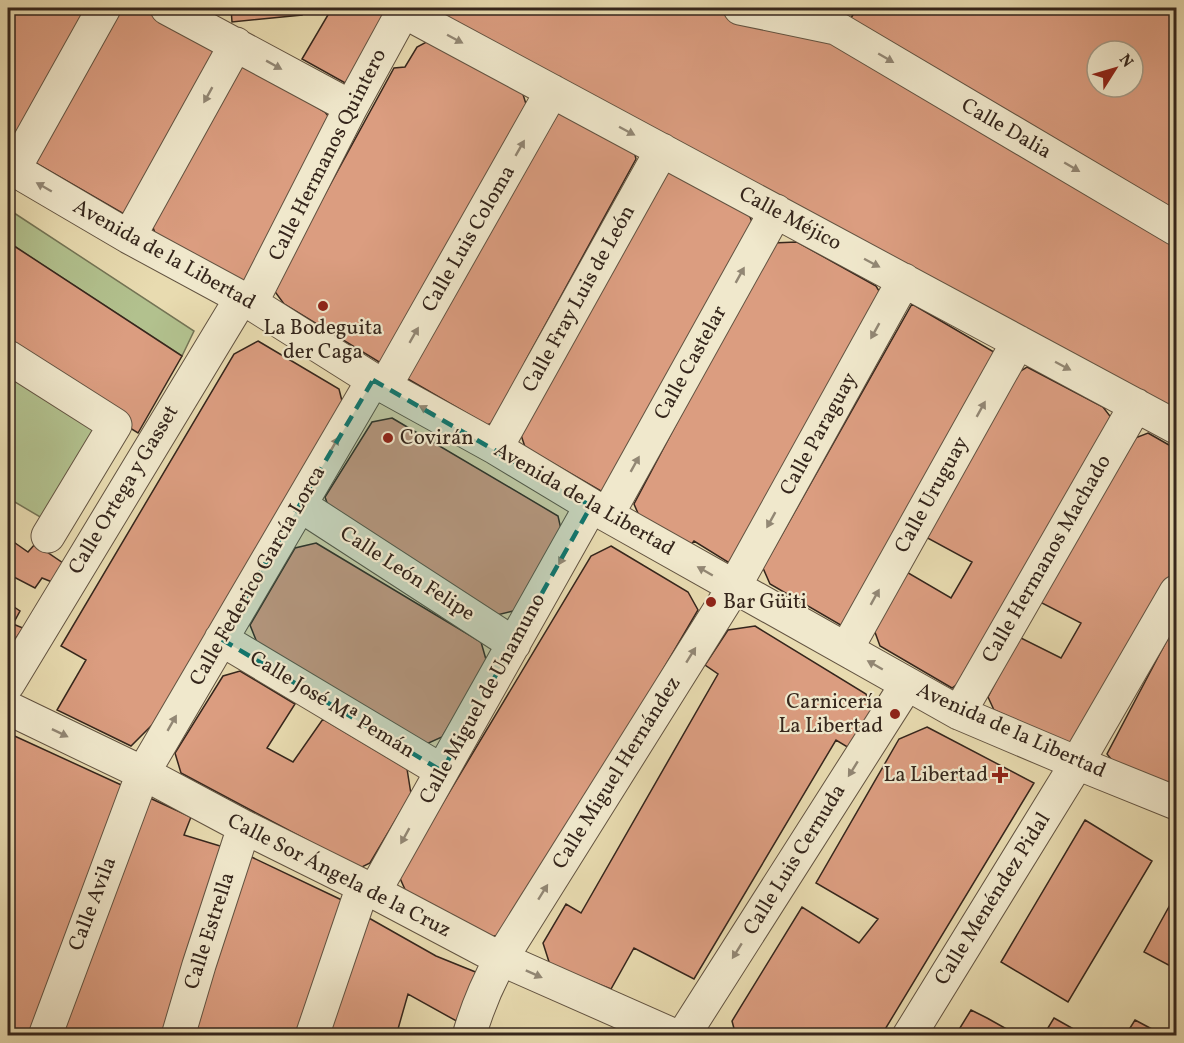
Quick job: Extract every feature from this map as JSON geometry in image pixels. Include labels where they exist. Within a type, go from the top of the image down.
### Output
[{"type":"street","points":[[11,168],[104,8]]},
{"type":"street","points":[[167,8],[351,107]]},
{"type":"street","name":"Calle Dalia","points":[[740,8],[841,18],[1176,229]]},
{"type":"street","name":"Calle Méjico","points":[[404,9],[1176,427]]},
{"type":"street","name":"Calle Hermanos Quintero","points":[[247,300],[404,9]]},
{"type":"street","points":[[129,237],[236,44]]},
{"type":"street","name":"Calle Luis Coloma","points":[[379,383],[552,91]]},
{"type":"street","name":"Calle Fray Luis de León","points":[[496,448],[662,150]]},
{"type":"street","name":"Avenida de la Libertad","points":[[11,168],[129,237],[247,300],[379,383],[496,448],[599,510],[959,713],[1176,803]]},
{"type":"street","name":"Calle Castelar","points":[[599,510],[776,211]]},
{"type":"street","name":"Calle Paraguay","points":[[734,587],[904,280]]},
{"type":"street","name":"Calle Ortega y Gasset","points":[[8,684],[247,300]]},
{"type":"street","name":"Calle Uruguay","points":[[847,648],[1018,342]]},
{"type":"street","points":[[8,357],[115,425],[48,536]]},
{"type":"street","name":"Calle Federico García Lorca","points":[[143,773],[300,505],[379,383]]},
{"type":"street","name":"Calle Hermanos Machado","points":[[959,713],[1136,405]]},
{"type":"street","name":"Calle León Felipe","points":[[300,505],[514,644]]},
{"type":"street","name":"Calle Miguel de Unamuno","points":[[312,1035],[369,889],[442,771],[514,644],[599,510]]},
{"type":"street","name":"Calle Miguel Hernández","points":[[469,1035],[487,984],[501,959],[734,587]]},
{"type":"street","name":"Calle Menéndez Pidal","points":[[909,1035],[1077,763],[1176,592]]},
{"type":"street","name":"Calle José Mª Pemán","points":[[221,639],[442,771]]},
{"type":"street","name":"Calle Luis Cernuda","points":[[683,1035],[907,684]]},
{"type":"street","name":"Calle Sor Ángela de la Cruz","points":[[8,708],[143,773],[501,959],[675,1035]]},
{"type":"street","name":"Calle Avila","points":[[45,1035],[143,773]]},
{"type":"street","name":"Calle Estrella","points":[[178,1035],[244,827]]},
{"type":"highlighted area","points":[[373,380],[591,506],[442,771],[221,639]]},
{"type":"green space","points":[[8,209],[194,331],[182,356],[8,242]]},
{"type":"green space","points":[[8,365],[107,427],[47,521],[8,498]]},
{"type":"building","points":[[8,8],[95,8],[8,150]]},
{"type":"building","points":[[119,8],[144,8],[219,50],[129,217],[34,162]]},
{"type":"building","points":[[231,8],[302,8],[302,15],[232,22]]},
{"type":"building","points":[[332,8],[398,8],[347,84],[302,59]]},
{"type":"building","points":[[427,8],[684,8],[801,26],[1176,241],[1176,411]]},
{"type":"building","points":[[857,8],[1169,8],[1176,12],[1176,216],[848,23]]},
{"type":"building","points":[[432,39],[521,88],[526,104],[384,365],[284,304],[273,289],[394,68],[405,67],[417,47]]},
{"type":"building","points":[[235,59],[325,112],[336,126],[256,277],[242,283],[156,236],[149,216]]},
{"type":"building","points":[[562,107],[632,143],[636,159],[525,362],[531,366],[503,419],[487,425],[401,375]]},
{"type":"building","points":[[670,168],[748,212],[754,227],[606,494],[525,447],[519,429]]},
{"type":"building","points":[[8,242],[182,356],[138,433],[8,352]]},
{"type":"building","points":[[797,242],[876,286],[884,299],[731,564],[694,541],[690,546],[640,518],[634,504],[772,243]]},
{"type":"building","points":[[912,304],[999,355],[844,627],[770,584],[763,568]]},
{"type":"building","points":[[258,341],[339,389],[344,409],[153,724],[131,746],[57,710],[86,660],[61,646],[234,354]]},
{"type":"building","points":[[1027,367],[1103,407],[1113,420],[970,675],[952,688],[880,646],[872,624],[905,571],[951,598],[972,562],[922,535],[1011,377]]},
{"type":"building","points":[[392,418],[558,516],[563,538],[517,610],[497,615],[331,514],[325,497],[372,422]]},
{"type":"building","points":[[1148,433],[1176,449],[1176,570],[1084,737],[1072,745],[994,710],[988,697],[1019,637],[1061,658],[1081,623],[1038,601],[1130,440]]},
{"type":"building","points":[[8,538],[28,552],[35,544],[63,563],[52,582],[42,578],[35,588],[12,576],[8,584]]},
{"type":"building","points":[[316,543],[481,642],[487,663],[442,737],[422,746],[258,645],[250,625],[295,548]]},
{"type":"building","points":[[611,546],[688,592],[698,610],[509,932],[491,937],[407,894],[399,876],[591,556]]},
{"type":"building","points":[[8,603],[20,611],[13,624],[23,628],[8,650]]},
{"type":"building","points":[[1176,623],[1176,793],[1119,769],[1107,754]]},
{"type":"building","points":[[755,626],[866,694],[874,716],[854,751],[836,740],[694,979],[634,948],[611,989],[550,965],[543,943],[566,904],[581,913],[718,674],[705,665],[728,630]]},
{"type":"building","points":[[240,671],[295,704],[267,748],[293,762],[323,719],[407,769],[411,794],[370,863],[360,868],[181,773],[175,753],[223,676]]},
{"type":"building","points":[[927,727],[1034,783],[881,1036],[736,1036],[732,1021],[802,907],[859,943],[878,919],[816,883],[899,739]]},
{"type":"building","points":[[8,733],[130,789],[39,1036],[8,1036]]},
{"type":"building","points":[[141,794],[191,817],[184,835],[230,849],[174,1036],[53,1036]]},
{"type":"building","points":[[1085,820],[1152,861],[1068,1002],[1001,962]]},
{"type":"building","points":[[243,853],[346,902],[303,1036],[186,1036]]},
{"type":"building","points":[[1176,894],[1176,969],[1144,952]]},
{"type":"building","points":[[360,913],[436,956],[478,973],[460,1023],[408,994],[396,1036],[322,1036]]},
{"type":"building","points":[[971,1010],[987,1018],[1019,1036],[955,1036]]},
{"type":"building","points":[[1054,1018],[1086,1036],[1043,1036]]},
{"type":"building","points":[[1135,1020],[1165,1036],[1125,1036]]},
{"type":"place","name":"La Bodeguita der Caga","points":[[323,306]]},
{"type":"place","name":"Covirán","points":[[388,438]]},
{"type":"place","name":"Bar Güiti","points":[[711,602]]},
{"type":"place","name":"Carnicería La Libertad","points":[[895,714]]},
{"type":"place","name":"La Libertad","points":[[1000,775]]}]
